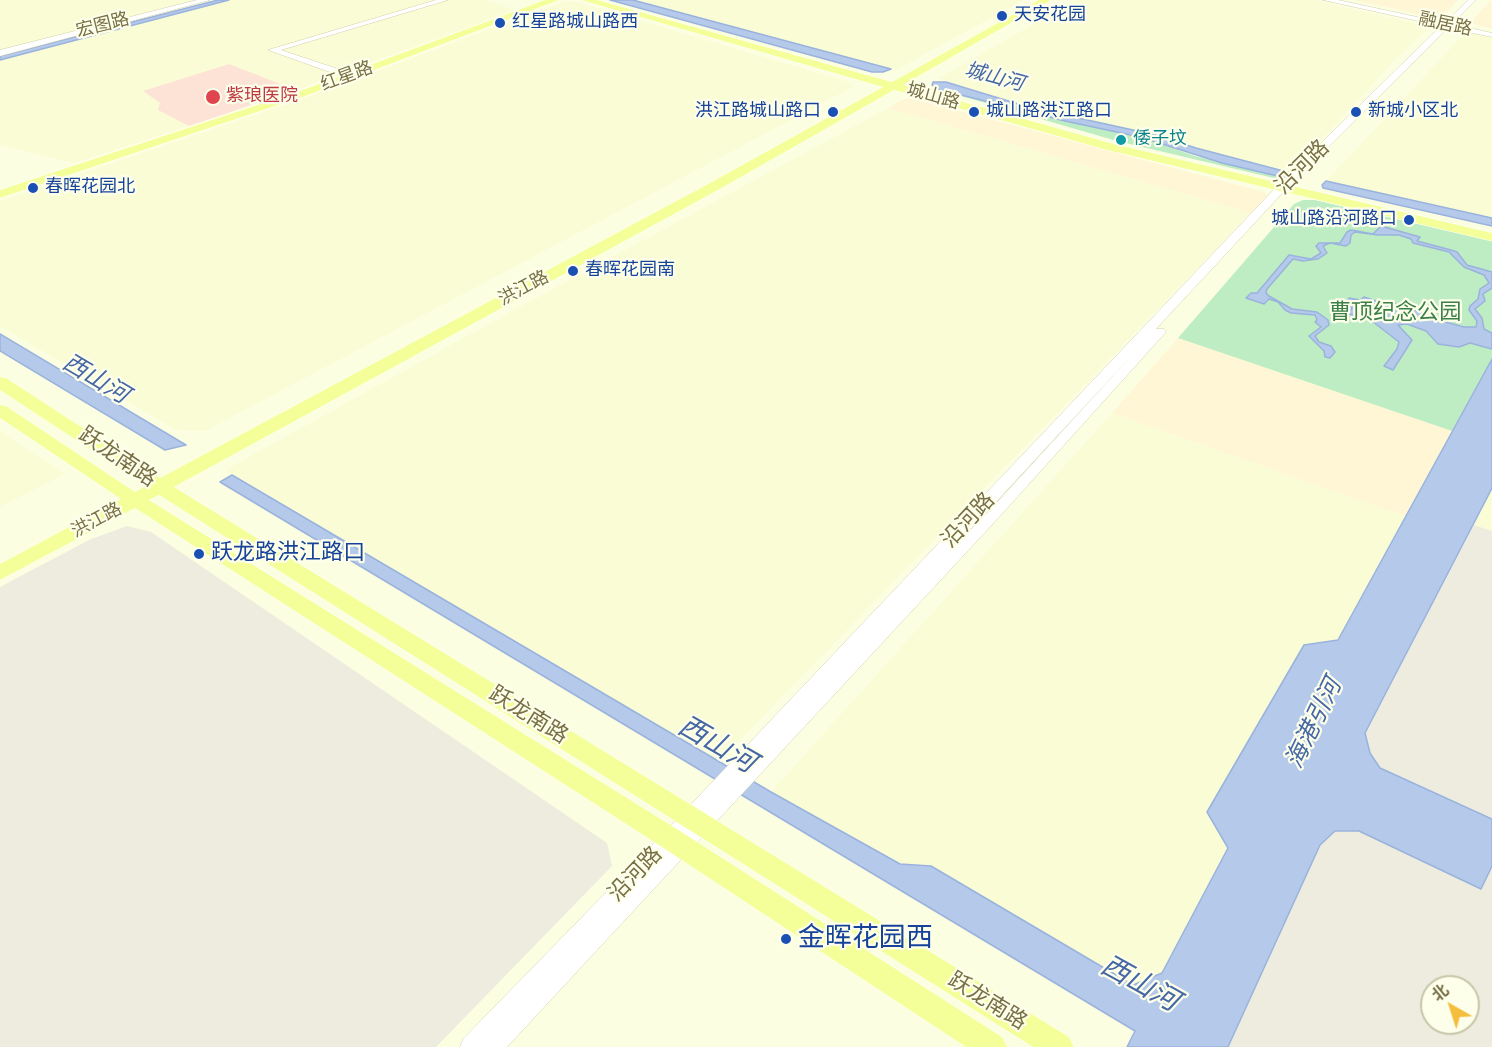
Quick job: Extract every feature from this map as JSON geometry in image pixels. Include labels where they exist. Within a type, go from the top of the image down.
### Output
[{"type":"main road","name":"红星路","points":[[0,193],[347,75],[547,0]]},
{"type":"main road","name":"红星路","points":[[0,193],[304,93],[554,0]]},
{"type":"main road","name":"城山路","points":[[586,0],[894,84]]},
{"type":"main road","name":"城山路","points":[[596,0],[1107,146],[1492,231]]},
{"type":"main road","name":"洪江路","points":[[894,84],[1040,0]]},
{"type":"main road","name":"洪江路","points":[[0,566],[157,485],[1046,0]]},
{"type":"main road","name":"城山路","points":[[1288,187],[1492,237]]},
{"type":"main road","name":"跃龙南路","points":[[0,382],[157,485],[1059,1047]]},
{"type":"main road","name":"跃龙南路","points":[[0,410],[132,498],[993,1047]]},
{"type":"main road","name":"洪江路","points":[[0,573],[132,498]]},
{"type":"street","name":"宏图路","points":[[0,53],[206,0]]},
{"type":"street","points":[[347,75],[272,50],[444,0]]},
{"type":"street","name":"融居路","points":[[1327,0],[1375,5],[1449,26],[1492,35]]},
{"type":"street","name":"沿河路","points":[[471,1047],[676,843],[743,771],[996,512],[1288,187],[1449,26],[1472,0]]},
{"type":"street","name":"沿河路","points":[[1449,26],[1479,0]]},
{"type":"street","name":"沿河路","points":[[492,1047],[676,843]]},
{"type":"shaded area","points":[[0,0],[199,0],[0,51]]},
{"type":"shaded area","points":[[229,0],[487,0],[515,10],[296,90],[229,64],[144,91],[160,103],[158,110],[189,126],[74,163],[0,145],[0,60]]},
{"type":"shaded area","name":"天安花园","points":[[633,0],[1024,0],[896,70]]},
{"type":"shaded area","points":[[1076,0],[1314,0],[1430,27],[1392,63],[1291,173],[1196,148],[1156,134],[1028,107],[939,78]]},
{"type":"shaded area","points":[[1353,0],[1458,0],[1441,19]]},
{"type":"shaded area","points":[[1491,0],[1492,29],[1470,23]]},
{"type":"shaded area","points":[[566,1],[577,2],[852,83],[853,87],[205,431],[176,430],[0,326],[0,201],[305,98]]},
{"type":"shaded area","points":[[1466,32],[1492,38],[1492,218],[1326,181]]},
{"type":"shaded area","name":"紫琅医院","points":[[229,64],[296,90],[189,126],[158,110],[160,103],[143,91]]},
{"type":"shaded area","points":[[911,98],[1264,192],[1268,196],[1251,213],[888,108],[904,99]]},
{"type":"shaded area","points":[[888,108],[1251,213],[719,762],[225,470],[518,308]]},
{"type":"shaded area","points":[[1178,338],[1452,431],[1407,517],[1112,413]]},
{"type":"shaded area","points":[[1112,413],[1407,517],[1338,641],[1304,645],[1207,812],[1228,848],[1162,974],[1133,985],[932,866],[900,864],[771,792]]},
{"type":"shaded area","points":[[0,431],[65,474],[0,507]]},
{"type":"shaded area","points":[[1492,488],[1492,531],[1474,525]]},
{"type":"shaded area","points":[[1474,525],[1492,531],[1492,819],[1379,768],[1370,753],[1365,733]]},
{"type":"shaded area","points":[[127,526],[151,532],[607,843],[612,866],[436,1047],[0,1047],[0,587],[89,540]]},
{"type":"shaded area","points":[[1335,831],[1359,831],[1481,889],[1492,866],[1492,1047],[1229,1047],[1320,845]]},
{"type":"green space","points":[[937,89],[1140,137],[1195,156],[1286,178],[1278,179],[1117,141]]},
{"type":"green space","name":"曹顶纪念公园","points":[[1303,200],[1315,200],[1492,241],[1492,359],[1452,431],[1178,338],[1294,204]]},
{"type":"water","points":[[218,0],[229,0],[0,60],[0,56]]},
{"type":"water","points":[[610,0],[633,0],[891,69],[872,72]]},
{"type":"water","points":[[933,82],[946,82],[1028,107],[1156,135],[1291,173],[1286,178],[1222,163],[1140,137],[937,89],[932,85]]},
{"type":"water","points":[[1326,181],[1492,218],[1492,226],[1323,188],[1322,185]]},
{"type":"water","points":[[1381,226],[1420,237],[1417,241],[1457,252],[1467,265],[1492,272],[1492,288],[1483,294],[1485,301],[1475,309],[1482,318],[1484,329],[1492,333],[1492,349],[1470,343],[1459,347],[1438,344],[1426,331],[1407,324],[1398,325],[1412,340],[1393,370],[1384,366],[1397,349],[1399,342],[1368,318],[1348,314],[1352,308],[1346,304],[1349,298],[1360,300],[1364,297],[1382,303],[1404,305],[1438,320],[1464,327],[1476,327],[1477,321],[1469,310],[1470,306],[1478,299],[1480,289],[1489,283],[1484,275],[1464,267],[1449,252],[1413,243],[1411,239],[1399,235],[1378,235],[1355,232],[1346,246],[1330,243],[1340,243],[1351,230],[1373,234]]},
{"type":"water","points":[[1319,243],[1330,243],[1323,246],[1327,253],[1318,259],[1303,261],[1293,259],[1266,293],[1292,309],[1317,312],[1328,320],[1329,325],[1315,336],[1319,342],[1331,346],[1335,352],[1330,358],[1325,357],[1324,351],[1309,336],[1321,327],[1315,322],[1317,320],[1315,315],[1291,313],[1278,302],[1269,299],[1264,304],[1246,298],[1251,293],[1257,293],[1289,255],[1311,259],[1321,253],[1316,246]]},
{"type":"water","points":[[0,334],[186,445],[165,450],[0,351]]},
{"type":"water","points":[[1492,359],[1492,488],[1365,733],[1370,753],[1380,768],[1492,819],[1492,866],[1481,889],[1359,831],[1335,831],[1320,845],[1228,1047],[1127,1047],[1135,1031],[220,482],[232,475],[771,792],[900,864],[931,866],[1133,985],[1162,973],[1228,848],[1207,812],[1304,645],[1338,640]]},
{"type":"place","name":"天安花园","points":[[1002,16]]},
{"type":"place","name":"红星路城山路西","points":[[500,23]]},
{"type":"place","name":"紫琅医院","points":[[213,97]]},
{"type":"place","name":"洪江路城山路口","points":[[833,112]]},
{"type":"place","name":"城山路洪江路口","points":[[974,112]]},
{"type":"place","name":"新城小区北","points":[[1356,112]]},
{"type":"place","name":"倭子坟","points":[[1121,140]]},
{"type":"place","name":"春晖花园北","points":[[33,188]]},
{"type":"place","name":"城山路沿河路口","points":[[1409,220]]},
{"type":"place","name":"春晖花园南","points":[[573,271]]},
{"type":"place","name":"跃龙路洪江路口","points":[[199,554]]},
{"type":"place","name":"金晖花园西","points":[[786,939]]},
{"type":"water label","name":"城山河","points":[[994,78]]},
{"type":"water label","name":"西山河","points":[[95,380]]},
{"type":"water label","name":"海港引河","points":[[1315,724]]},
{"type":"water label","name":"西山河","points":[[716,746]]},
{"type":"water label","name":"西山河","points":[[1139,985]]}]
